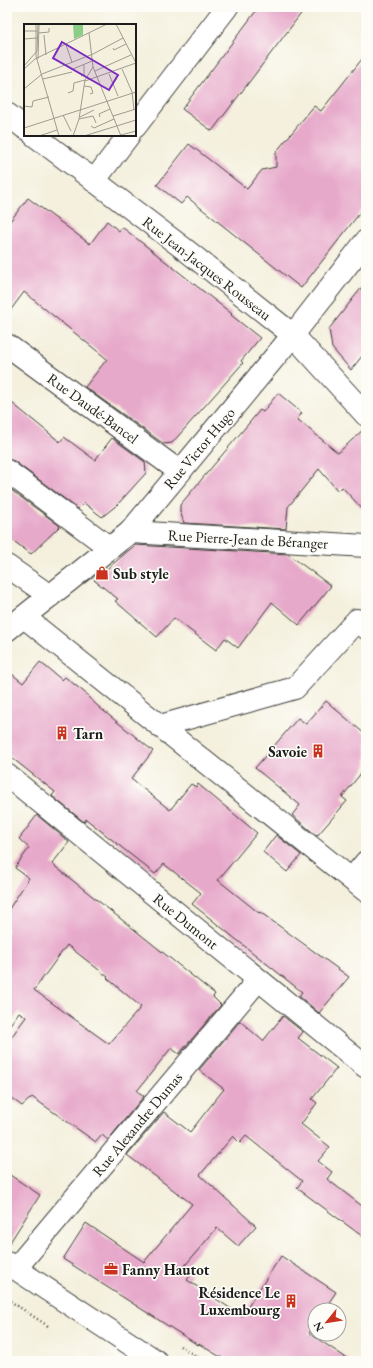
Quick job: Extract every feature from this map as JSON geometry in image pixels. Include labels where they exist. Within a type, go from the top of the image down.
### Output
[{"type":"street","points":[[136,126],[227,7]]},
{"type":"street","points":[[7,114],[24,127]]},
{"type":"street","name":"Rue Jean-Jacques Rousseau","points":[[35,136],[293,335],[366,415]]},
{"type":"street","points":[[94,181],[128,136]]},
{"type":"street","name":"Rue Victor Hugo","points":[[15,624],[130,532],[156,498],[180,472],[293,335],[366,241]]},
{"type":"street","name":"Rue Daudé-Bancel","points":[[7,345],[180,472]]},
{"type":"street","points":[[7,471],[110,548]]},
{"type":"street","name":"Rue Pierre-Jean de Béranger","points":[[130,532],[366,546]]},
{"type":"street","points":[[7,566],[50,596]]},
{"type":"street","points":[[160,726],[295,688],[358,620],[366,628]]},
{"type":"street","points":[[15,624],[160,726],[359,885],[366,862]]},
{"type":"street","name":"Rue Dumont","points":[[7,775],[366,1067]]},
{"type":"street","name":"Rue Alexandre Dumas","points":[[11,1265],[258,980]]},
{"type":"street","points":[[11,1265],[156,1361]]},
{"type":"building","points":[[259,7],[306,7],[212,131],[182,109]]},
{"type":"building","points":[[366,54],[366,205],[301,288],[187,197],[181,204],[157,185],[189,144],[247,189],[262,170],[276,167],[276,152],[314,106],[321,111]]},
{"type":"building","points":[[28,198],[90,244],[107,221],[119,231],[122,227],[260,338],[241,361],[243,363],[172,443],[164,444],[85,387],[107,359],[24,292],[7,315],[7,225]]},
{"type":"building","points":[[366,282],[366,351],[351,370],[332,348],[329,329]]},
{"type":"building","points":[[278,393],[302,413],[297,419],[338,453],[366,427],[366,513],[342,487],[338,491],[319,469],[288,507],[286,529],[184,523],[180,511],[180,505],[260,410],[263,412]]},
{"type":"building","points":[[7,399],[60,442],[64,437],[95,460],[112,438],[145,462],[146,473],[117,505],[102,517],[84,503],[78,509],[14,461],[7,459]]},
{"type":"building","points":[[7,487],[60,526],[31,554],[7,536]]},
{"type":"building","points":[[135,545],[288,554],[331,586],[299,625],[272,602],[238,648],[225,638],[216,650],[174,618],[157,637],[115,601],[118,599],[94,580]]},
{"type":"building","points":[[40,662],[62,680],[65,677],[89,696],[88,697],[100,708],[153,751],[131,779],[170,810],[191,784],[196,787],[198,784],[257,833],[218,880],[259,913],[260,912],[349,977],[319,1013],[299,996],[302,992],[192,904],[201,893],[164,864],[155,874],[86,819],[84,822],[52,796],[55,792],[7,754],[7,670],[23,683]]},
{"type":"building","name":"Savoie","points":[[326,701],[366,735],[366,767],[342,797],[347,801],[317,836],[292,815],[300,805],[255,768],[298,718],[306,724]]},
{"type":"building","points":[[37,815],[69,842],[52,864],[215,994],[213,997],[221,1005],[179,1054],[171,1048],[137,1091],[144,1096],[108,1140],[102,1135],[96,1142],[32,1097],[22,1106],[7,1095],[7,1043],[26,1017],[19,1012],[7,1029],[7,912],[29,878],[15,868],[29,848],[19,839]],"holes":[[[67,945],[108,977],[107,978],[141,1007],[109,1044],[34,990]]]},
{"type":"building","points":[[276,835],[301,855],[287,872],[263,852]]},
{"type":"building","points":[[283,1016],[303,1032],[298,1038],[337,1068],[312,1099],[317,1103],[301,1124],[330,1147],[318,1161],[332,1172],[327,1179],[366,1209],[366,1239],[297,1188],[302,1181],[246,1136],[240,1143],[233,1136],[200,1175],[256,1226],[238,1246],[217,1228],[182,1269],[191,1274],[187,1280],[242,1316],[281,1256],[336,1292],[329,1302],[307,1302],[307,1342],[322,1342],[351,1361],[227,1361],[199,1344],[198,1345],[63,1259],[86,1223],[144,1262],[192,1204],[127,1155],[164,1112],[190,1132],[224,1089],[199,1070],[240,1021],[263,1041]]},
{"type":"building","points":[[7,1173],[40,1195],[7,1247]]},
{"type":"place","name":"Sub style","points":[[102,573]]},
{"type":"place","name":"Tarn","points":[[62,733]]},
{"type":"place","name":"Savoie","points":[[318,751]]},
{"type":"place","name":"Fanny Hautot","points":[[111,1269]]},
{"type":"place","name":"Résidence Le Luxembourg","points":[[291,1301]]}]
